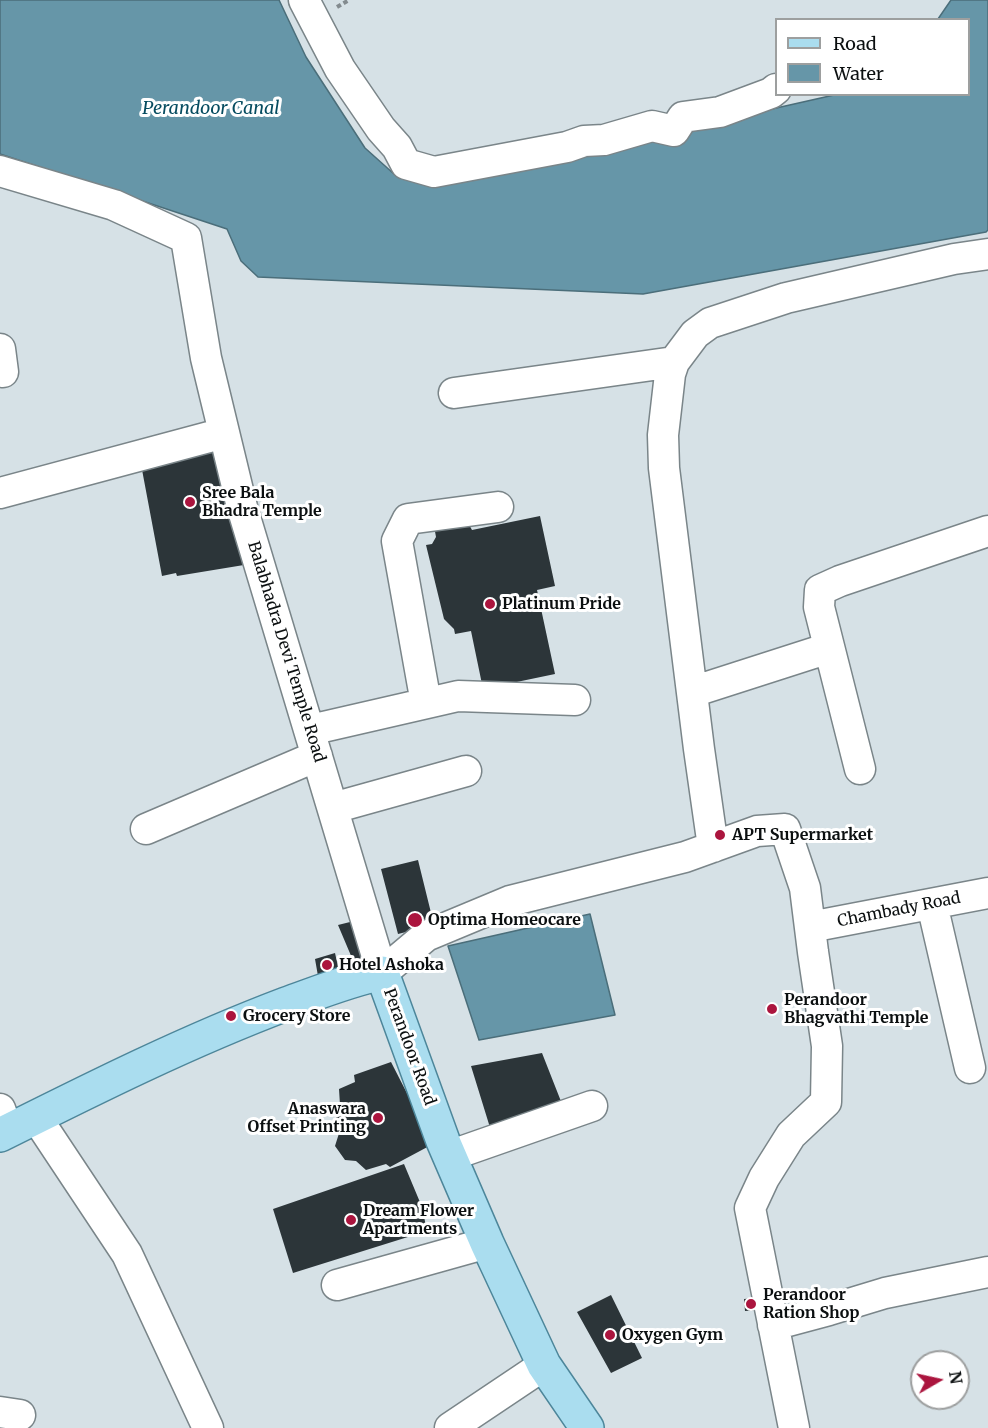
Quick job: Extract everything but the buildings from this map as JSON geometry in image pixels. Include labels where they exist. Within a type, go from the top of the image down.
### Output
[{"type":"main road","name":"Perandoor Road","points":[[11,1123],[253,1016],[368,976],[382,974],[443,1142],[487,1242],[544,1365],[587,1428]]},
{"type":"street","points":[[304,0],[340,69],[381,129],[397,147],[406,164],[434,172],[567,147],[584,141],[604,140],[652,126],[674,131],[683,117],[720,112],[775,90]]},
{"type":"street","name":"Balabhadra Devi Temple Road","points":[[0,171],[114,205],[186,238],[206,358],[242,507],[382,974]]},
{"type":"street","points":[[713,847],[664,468],[663,435],[670,374],[674,362],[695,334],[710,323],[727,317],[786,298],[954,259],[988,254]]},
{"type":"street","points":[[454,393],[674,362]]},
{"type":"street","points":[[0,493],[224,433]]},
{"type":"street","points":[[426,703],[397,541],[408,519],[498,507]]},
{"type":"street","points":[[860,769],[819,607],[820,590],[840,581],[988,531]]},
{"type":"street","points":[[692,692],[829,648]]},
{"type":"street","points":[[146,829],[314,743],[426,703],[458,696],[575,700]]},
{"type":"street","points":[[333,808],[466,771]]},
{"type":"street","points":[[382,974],[426,936],[510,901],[685,857],[757,831],[785,829],[806,888],[827,1046],[826,1102],[791,1135],[764,1178],[750,1208],[794,1428]]},
{"type":"street","name":"Chambady Road","points":[[810,927],[988,893]]},
{"type":"street","points":[[932,904],[969,1068]]},
{"type":"street","points":[[449,1156],[592,1106]]},
{"type":"street","points":[[11,1123],[128,1254],[208,1428]]},
{"type":"street","points":[[337,1285],[487,1242]]},
{"type":"street","points":[[773,1325],[885,1293],[988,1272]]},
{"type":"street","points":[[450,1428],[544,1365]]},
{"type":"water","name":"Perandoor Canal","points":[[0,0],[279,0],[306,57],[365,148],[394,174],[453,181],[830,96],[970,96],[970,18],[939,18],[951,0],[988,0],[988,230],[986,232],[643,294],[258,277],[241,261],[227,229],[0,154]]},
{"type":"water","points":[[590,914],[615,1015],[479,1040],[448,946]]},
{"type":"place","name":"Sree Bala Bhadra Temple","points":[[190,502]]},
{"type":"place","name":"Platinum Pride","points":[[490,604]]},
{"type":"place","name":"APT Supermarket","points":[[720,835]]},
{"type":"place","name":"Optima Homeocare","points":[[415,920]]},
{"type":"place","name":"Hotel Ashoka","points":[[327,965]]},
{"type":"place","name":"Perandoor Bhagvathi Temple","points":[[772,1009]]},
{"type":"place","name":"Grocery Store","points":[[231,1016]]},
{"type":"place","name":"Anaswara Offset Printing","points":[[378,1118]]},
{"type":"place","name":"Dream Flower Apartments","points":[[351,1220]]},
{"type":"place","name":"Perandoor Ration Shop","points":[[751,1304]]},
{"type":"place","name":"Oxygen Gym","points":[[610,1335]]}]
